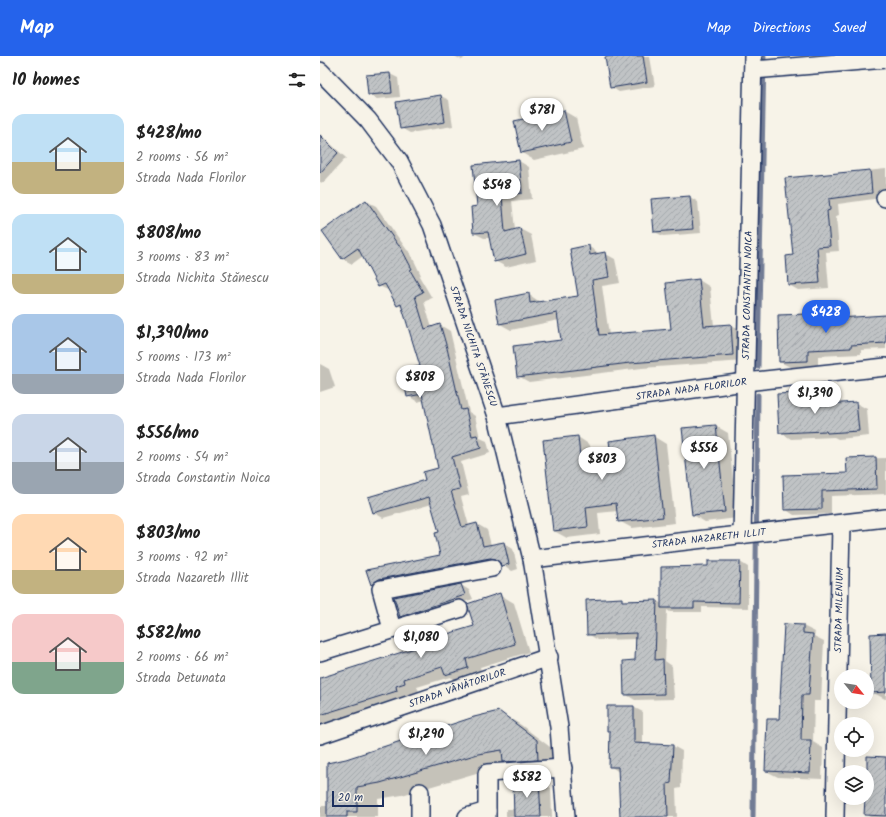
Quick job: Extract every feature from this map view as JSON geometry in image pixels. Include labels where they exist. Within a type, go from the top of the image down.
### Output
[{"type":"street","points":[[753,63],[886,59]]},
{"type":"street","name":"STRADA CONSTANTIN NOICA","points":[[742,535],[753,63]]},
{"type":"street","name":"STRADA NICHITA STĂNESCU","points":[[320,71],[368,120],[399,161],[432,225],[497,416],[532,559],[549,657],[563,768],[566,817]]},
{"type":"street","name":"STRADA NADA FLORILOR","points":[[497,416],[745,382],[886,367]]},
{"type":"street","name":"STRADA NAZARETH ILLIT","points":[[532,559],[886,518]]},
{"type":"street","name":"STRADA MILENIUM","points":[[835,817],[841,524]]},
{"type":"street","points":[[392,629],[381,589],[492,568]]},
{"type":"street","points":[[320,652],[459,609]]},
{"type":"street","name":"STRADA VÂNĂTORILOR","points":[[320,735],[549,657]]},
{"type":"street","points":[[467,817],[487,814],[487,773],[563,768]]},
{"type":"street","points":[[420,792],[420,817]]},
{"type":"building","points":[[643,56],[647,82],[610,88],[605,57]]},
{"type":"building","points":[[390,73],[392,93],[368,95],[366,75]]},
{"type":"building","points":[[441,95],[445,122],[400,129],[396,102]]},
{"type":"building","points":[[564,110],[571,142],[521,153],[514,121]]},
{"type":"building","points":[[320,135],[338,153],[320,173]]},
{"type":"building","points":[[519,160],[522,193],[502,196],[505,232],[520,228],[526,254],[494,262],[488,232],[473,233],[471,207],[477,206],[473,165]]},
{"type":"building","points":[[870,170],[872,193],[829,199],[830,210],[827,211],[830,246],[817,247],[820,283],[788,285],[786,256],[793,255],[785,178]]},
{"type":"building","points":[[690,196],[693,229],[654,232],[651,199]]},
{"type":"building","points":[[366,200],[400,246],[412,269],[410,270],[423,292],[415,296],[425,329],[440,324],[461,410],[466,409],[472,436],[477,435],[481,448],[452,457],[460,489],[451,491],[462,527],[477,523],[483,546],[504,542],[509,564],[502,566],[496,559],[490,558],[379,579],[371,585],[366,570],[440,555],[435,533],[439,532],[429,497],[373,513],[368,497],[425,480],[423,472],[438,468],[422,394],[407,397],[402,370],[420,366],[401,304],[397,306],[385,284],[378,287],[358,248],[342,259],[322,231]]},
{"type":"building","points":[[589,245],[590,255],[605,252],[609,277],[592,280],[599,335],[671,329],[666,283],[699,279],[704,326],[731,324],[733,355],[630,363],[517,377],[513,346],[561,340],[557,313],[499,324],[495,300],[529,293],[530,303],[578,296],[570,249]]},
{"type":"building","points":[[807,314],[807,320],[886,315],[886,343],[851,345],[851,348],[808,350],[808,361],[779,362],[778,315]]},
{"type":"building","points":[[814,392],[815,405],[856,402],[859,431],[779,433],[777,394]]},
{"type":"building","points":[[716,425],[725,512],[692,515],[682,428]]},
{"type":"building","points":[[654,435],[663,517],[618,522],[616,503],[586,507],[588,527],[553,531],[543,440],[578,436],[580,457],[611,454],[609,441]]},
{"type":"building","points":[[876,457],[877,489],[822,491],[822,509],[784,510],[783,475],[847,473],[846,458]]},
{"type":"building","points":[[708,561],[740,561],[739,603],[694,602],[694,608],[661,608],[661,567],[708,566]]},
{"type":"building","points":[[461,584],[465,595],[400,617],[394,597]]},
{"type":"building","points":[[500,593],[515,644],[466,659],[468,668],[445,675],[442,667],[404,679],[405,683],[396,686],[397,691],[320,715],[320,678],[418,647],[417,643],[474,626],[467,604]]},
{"type":"building","points":[[622,598],[622,601],[657,600],[655,660],[663,659],[664,694],[624,695],[623,661],[635,660],[636,633],[587,635],[586,600]]},
{"type":"building","points":[[784,624],[803,625],[803,633],[813,634],[809,695],[802,695],[801,740],[811,740],[810,773],[765,771],[767,719],[779,719]]},
{"type":"building","points":[[886,633],[886,692],[874,693],[874,669],[871,669],[870,634]]},
{"type":"building","points":[[607,706],[634,706],[634,743],[673,745],[671,783],[667,784],[668,817],[620,817],[618,767],[609,767],[610,731],[607,731]]},
{"type":"building","points":[[499,711],[537,740],[538,760],[503,762],[502,750],[478,754],[380,783],[357,787],[357,812],[347,812],[347,817],[327,817],[327,763],[346,759],[474,717]]},
{"type":"building","points":[[867,757],[886,757],[886,816],[864,815],[865,805],[874,805],[874,765],[867,765]]},
{"type":"building","points":[[539,780],[541,817],[514,817],[513,781]]},
{"type":"waterway","points":[[758,367],[764,56]]},
{"type":"waterway","points":[[753,817],[758,395]]}]
